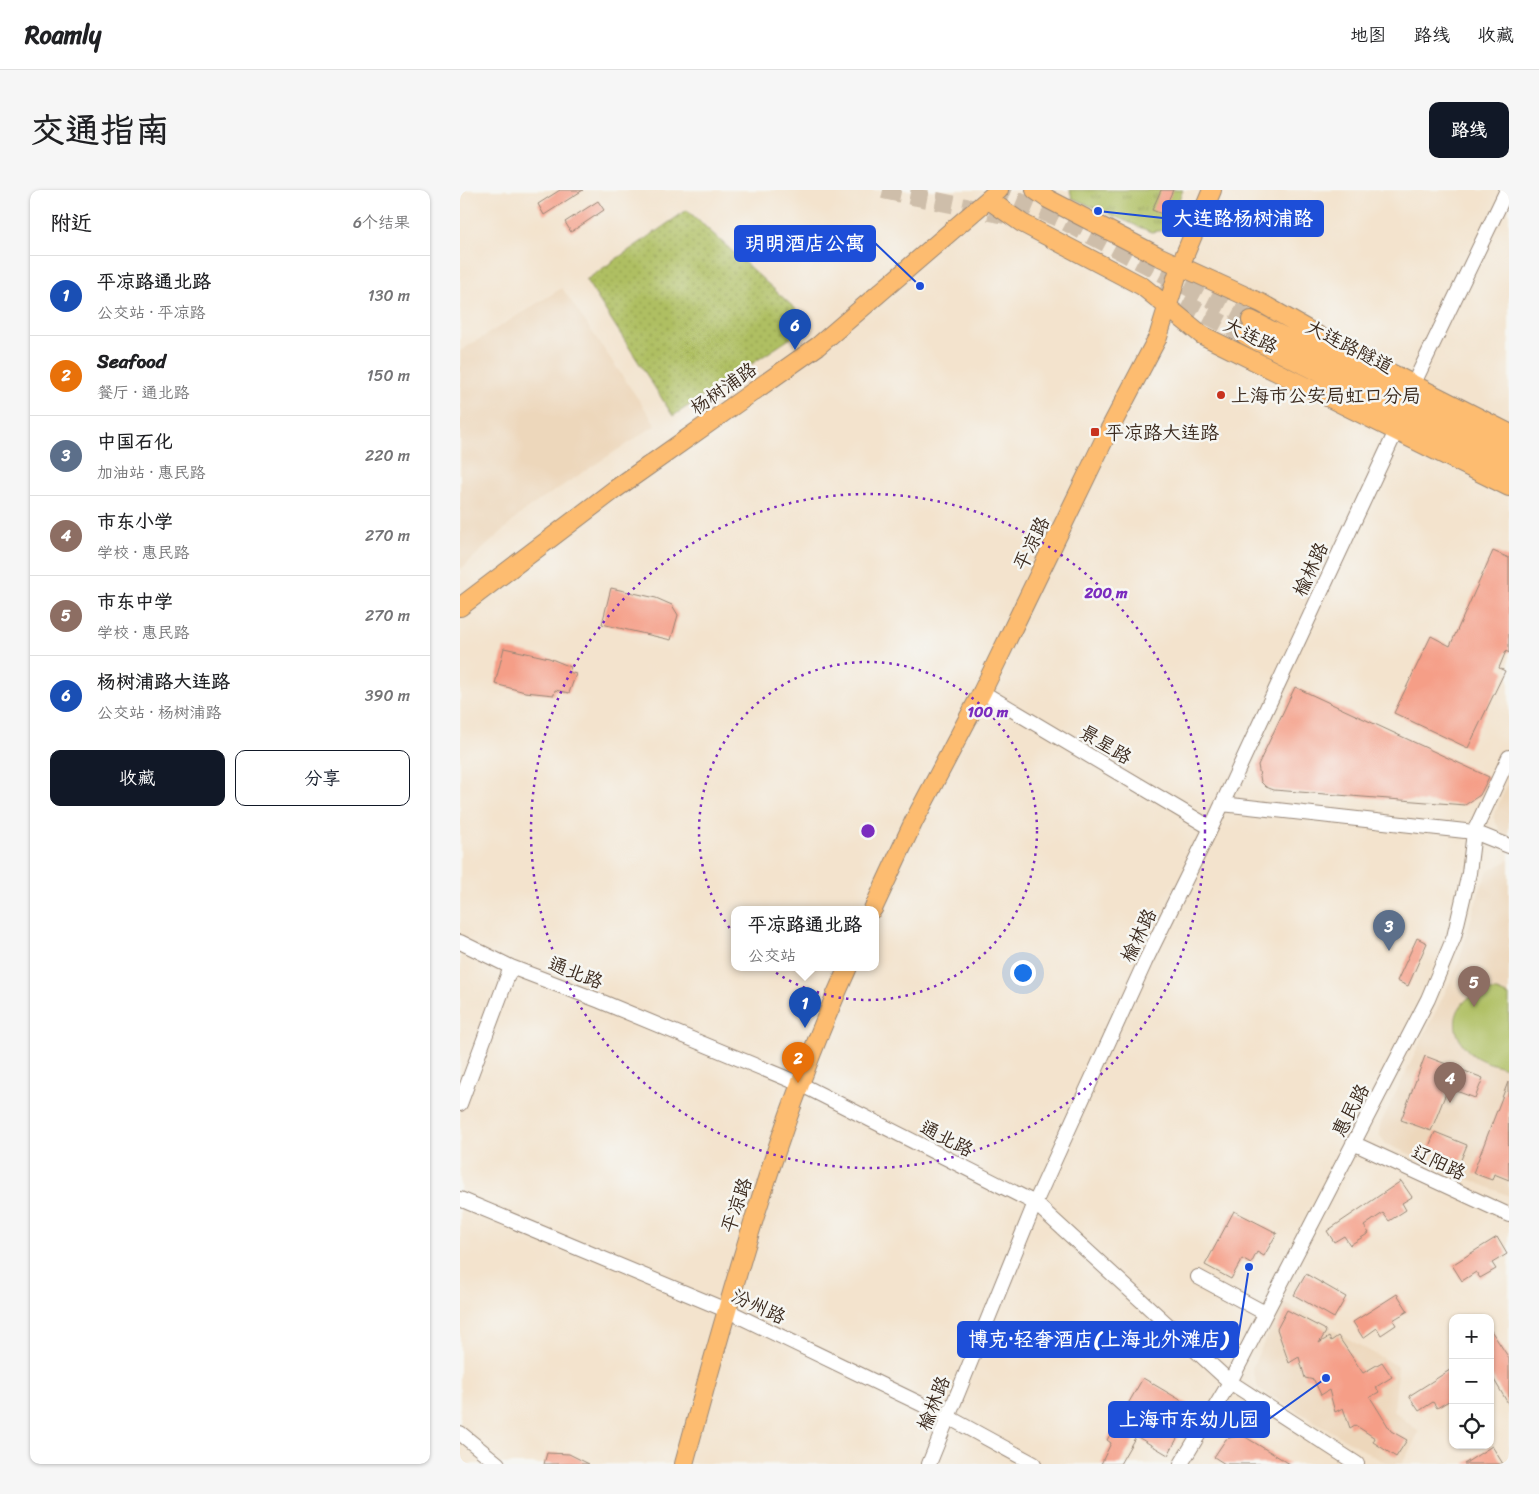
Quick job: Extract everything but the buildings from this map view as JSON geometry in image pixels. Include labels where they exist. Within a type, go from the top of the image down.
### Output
[{"type":"main road","name":"大连路","points":[[1035,190],[1048,199],[1180,266],[1261,303],[1326,340],[1414,383],[1509,433]]},
{"type":"main road","name":"平凉路","points":[[875,906],[914,821],[982,692],[1106,436],[1158,337],[1180,266],[1212,190]]},
{"type":"main road","name":"大连路","points":[[994,195],[1022,223],[1142,286],[1169,306],[1202,335],[1397,429],[1509,487]]},
{"type":"main road","name":"杨树浦路","points":[[460,607],[614,490],[818,346],[994,195]]},
{"type":"main road","name":"大连路隧道","points":[[1509,451],[1248,327],[1509,470]]},
{"type":"main road","name":"平凉路","points":[[684,1464],[745,1244],[816,1035],[846,971]]},
{"type":"street","points":[[1414,383],[1507,190]]},
{"type":"street","name":"榆林路","points":[[929,1464],[1034,1204],[1145,962],[1211,828],[1397,429]]},
{"type":"street","name":"景星路","points":[[982,692],[1211,828]]},
{"type":"street","name":"惠民路","points":[[1182,1464],[1230,1382],[1428,999],[1454,937],[1469,874],[1474,832],[1509,757]]},
{"type":"street","points":[[1222,804],[1474,832],[1509,846]]},
{"type":"street","name":"通北路","points":[[460,942],[510,967],[600,1001],[800,1084],[1034,1204],[1230,1382],[1357,1464]]},
{"type":"street","points":[[460,1104],[510,967]]},
{"type":"street","name":"辽阳路","points":[[1353,1143],[1509,1215]]},
{"type":"street","name":"汾州路","points":[[460,1199],[726,1310],[948,1417],[1034,1464]]},
{"type":"street","points":[[1198,1277],[1265,1313]]},
{"type":"street","points":[[460,1433],[498,1464]]},
{"type":"shaded area","points":[[562,288],[656,425],[525,510],[460,570],[460,351]]},
{"type":"shaded area","points":[[1509,781],[1509,839],[1503,837],[1493,817]]},
{"type":"shaded area","points":[[1509,860],[1509,1196],[1386,1144],[1379,1134],[1380,1125],[1457,968],[1479,892],[1488,871]]},
{"type":"shaded area","points":[[1283,1302],[1398,1367],[1394,1411],[1419,1432],[1402,1464],[1387,1464],[1258,1388],[1252,1368]]},
{"type":"green space","points":[[1070,190],[1183,190],[1166,230],[1151,232],[1072,198]]},
{"type":"green space","points":[[687,210],[812,324],[673,416],[586,280]]},
{"type":"green space","points":[[1497,991],[1509,996],[1509,1069],[1473,1055],[1465,1047],[1456,1030],[1457,1013],[1468,999],[1479,992]]},
{"type":"tunnel","points":[[883,190],[1005,215],[1014,220]]},
{"type":"tunnel","points":[[992,190],[1058,218],[1251,320]]},
{"type":"tunnel","points":[[1159,290],[1245,335]]},
{"type":"place","name":"大连路杨树浦路","points":[[1098,211]]},
{"type":"place","name":"玥明酒店公寓","points":[[920,286]]},
{"type":"place","name":"杨树浦路大连路","points":[[795,350]]},
{"type":"place","name":"上海市公安局虹口分局","points":[[1221,395]]},
{"type":"place","name":"平凉路大连路","points":[[1095,432]]},
{"type":"place","name":"中国石化","points":[[1389,951]]},
{"type":"place","name":"市东中学","points":[[1474,1007]]},
{"type":"place","name":"平凉路通北路","points":[[805,1028]]},
{"type":"place","name":"Seafood","points":[[798,1083]]},
{"type":"place","name":"市东小学","points":[[1450,1103]]},
{"type":"place","name":"博克·轻奢酒店(上海北外滩店)","points":[[1249,1267]]},
{"type":"place","name":"上海市东幼儿园","points":[[1326,1378]]}]
